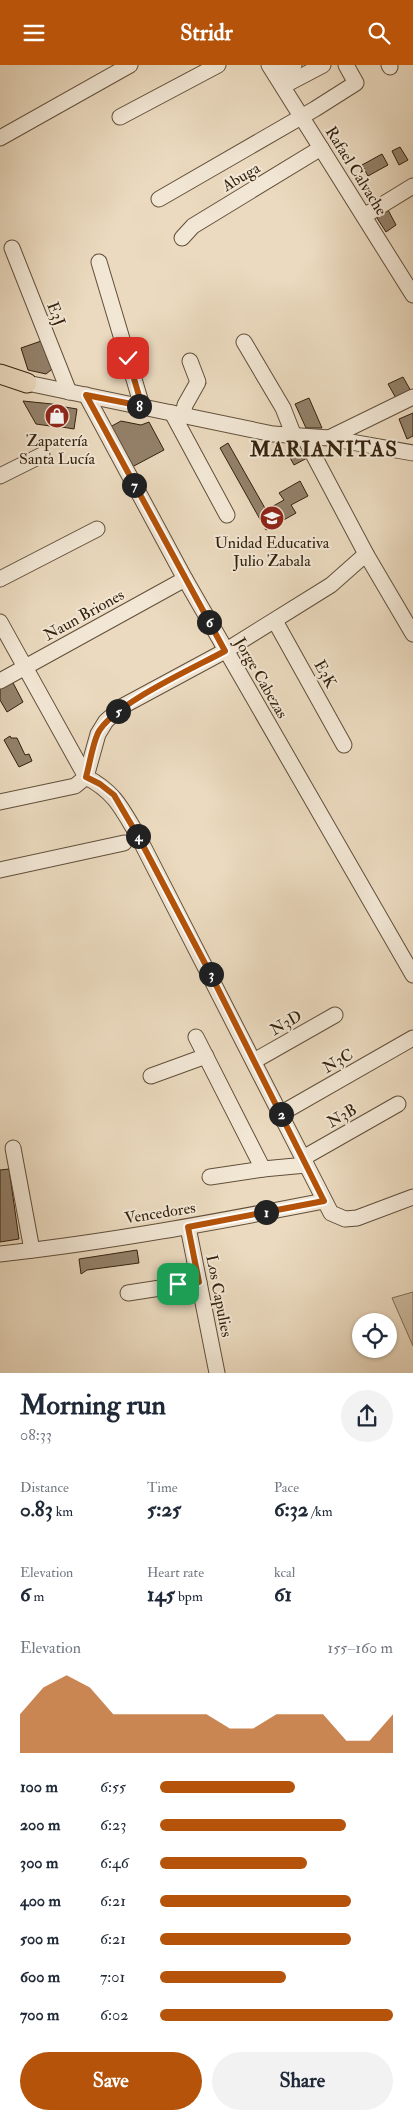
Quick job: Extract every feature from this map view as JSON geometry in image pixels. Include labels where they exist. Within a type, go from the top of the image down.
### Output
[{"type":"main road","points":[[0,374],[27,383]]},
{"type":"main road","points":[[0,382],[27,383]]},
{"type":"street","points":[[0,138],[107,76],[130,65]]},
{"type":"street","points":[[120,117],[218,65]]},
{"type":"street","points":[[276,75],[294,65]]},
{"type":"street","points":[[276,75],[323,65]]},
{"type":"street","points":[[158,199],[356,83],[346,65]]},
{"type":"street","name":"Rafael Calvache","points":[[276,75],[413,295]]},
{"type":"street","name":"Abuga","points":[[182,238],[193,226],[321,148]]},
{"type":"street","points":[[364,216],[413,186]]},
{"type":"street","name":"E3J","points":[[12,248],[69,392]]},
{"type":"street","points":[[99,262],[142,406]]},
{"type":"street","points":[[244,342],[413,634]]},
{"type":"street","points":[[178,414],[198,382],[190,361]]},
{"type":"street","points":[[27,383],[299,437],[329,438],[413,453]]},
{"type":"street","name":"Jorge Cabezas","points":[[86,395],[225,651],[411,966]]},
{"type":"street","points":[[329,438],[413,397]]},
{"type":"street","points":[[178,414],[227,515]]},
{"type":"street","points":[[362,422],[359,436],[362,442],[368,445]]},
{"type":"street","points":[[0,476],[42,455]]},
{"type":"street","points":[[0,579],[97,529]]},
{"type":"street","points":[[0,802],[74,786],[86,777],[98,734],[106,721],[123,707],[275,621],[331,585],[366,554]]},
{"type":"street","name":"Naun Briones","points":[[0,681],[185,579]]},
{"type":"street","name":"E3K","points":[[275,621],[344,745]]},
{"type":"street","points":[[0,622],[86,777],[100,784],[114,795],[138,836],[328,1207]]},
{"type":"street","points":[[0,870],[124,843]]},
{"type":"street","name":"N3D","points":[[254,1061],[335,1015]]},
{"type":"street","points":[[196,1037],[263,1169]]},
{"type":"street","name":"N3C","points":[[280,1114],[413,1038]]},
{"type":"street","points":[[151,1076],[206,1056]]},
{"type":"street","name":"N3B","points":[[304,1161],[398,1104]]},
{"type":"street","points":[[12,1148],[32,1250]]},
{"type":"street","points":[[210,1177],[304,1161]]},
{"type":"street","name":"Vencedores","points":[[0,1253],[328,1207],[345,1219],[357,1219],[413,1197]]},
{"type":"street","name":"Los Capulies","points":[[188,1227],[217,1373]]},
{"type":"street","points":[[128,1293],[199,1282]]},
{"type":"shaded area","points":[[413,1292],[413,1346],[392,1298]]},
{"type":"building","points":[[400,147],[408,160],[399,165],[392,151]]},
{"type":"building","points":[[382,154],[388,165],[368,176],[362,165]]},
{"type":"building","points":[[387,208],[396,225],[386,232],[375,215]]},
{"type":"building","points":[[47,339],[56,366],[46,374],[28,370],[21,348]]},
{"type":"building","points":[[403,377],[412,393],[397,400],[388,384]]},
{"type":"building","points":[[309,398],[322,428],[306,428],[295,404]]},
{"type":"building","points":[[23,401],[52,404],[50,426],[36,424]]},
{"type":"building","name":"Zapatería Santa Lucía","points":[[52,404],[65,407],[62,427],[50,426]]},
{"type":"building","points":[[65,407],[77,409],[74,429],[62,427]]},
{"type":"building","points":[[413,413],[413,436],[407,439],[399,419]]},
{"type":"building","points":[[121,421],[141,425],[149,422],[164,450],[132,467],[110,427]]},
{"type":"building","points":[[228,443],[266,510],[284,500],[279,493],[300,481],[308,496],[291,505],[296,513],[266,530],[220,448]]},
{"type":"building","points":[[296,450],[307,458],[294,465],[288,454]]},
{"type":"building","points":[[11,679],[23,702],[7,712],[0,700],[0,687]]},
{"type":"building","points":[[10,736],[11,738],[17,738],[25,755],[29,754],[32,761],[19,767],[4,740]]},
{"type":"building","points":[[9,1169],[19,1239],[0,1242],[0,1170]]},
{"type":"building","points":[[137,1250],[139,1263],[87,1270],[81,1274],[79,1259]]},
{"type":"place","name":"Zapatería Santa Lucía","points":[[57,416]]},
{"type":"place","name":"Unidad Educativa Julio Zabala","points":[[272,518]]},
{"type":"district","name":"MARIANITAS","points":[[324,449]]},
{"type":"route","points":[[128,358],[142,406],[86,395],[225,651],[123,707],[106,721],[98,734],[86,777],[100,784],[114,795],[138,836],[209,971],[324,1201],[188,1227],[199,1282],[178,1284]]}]
